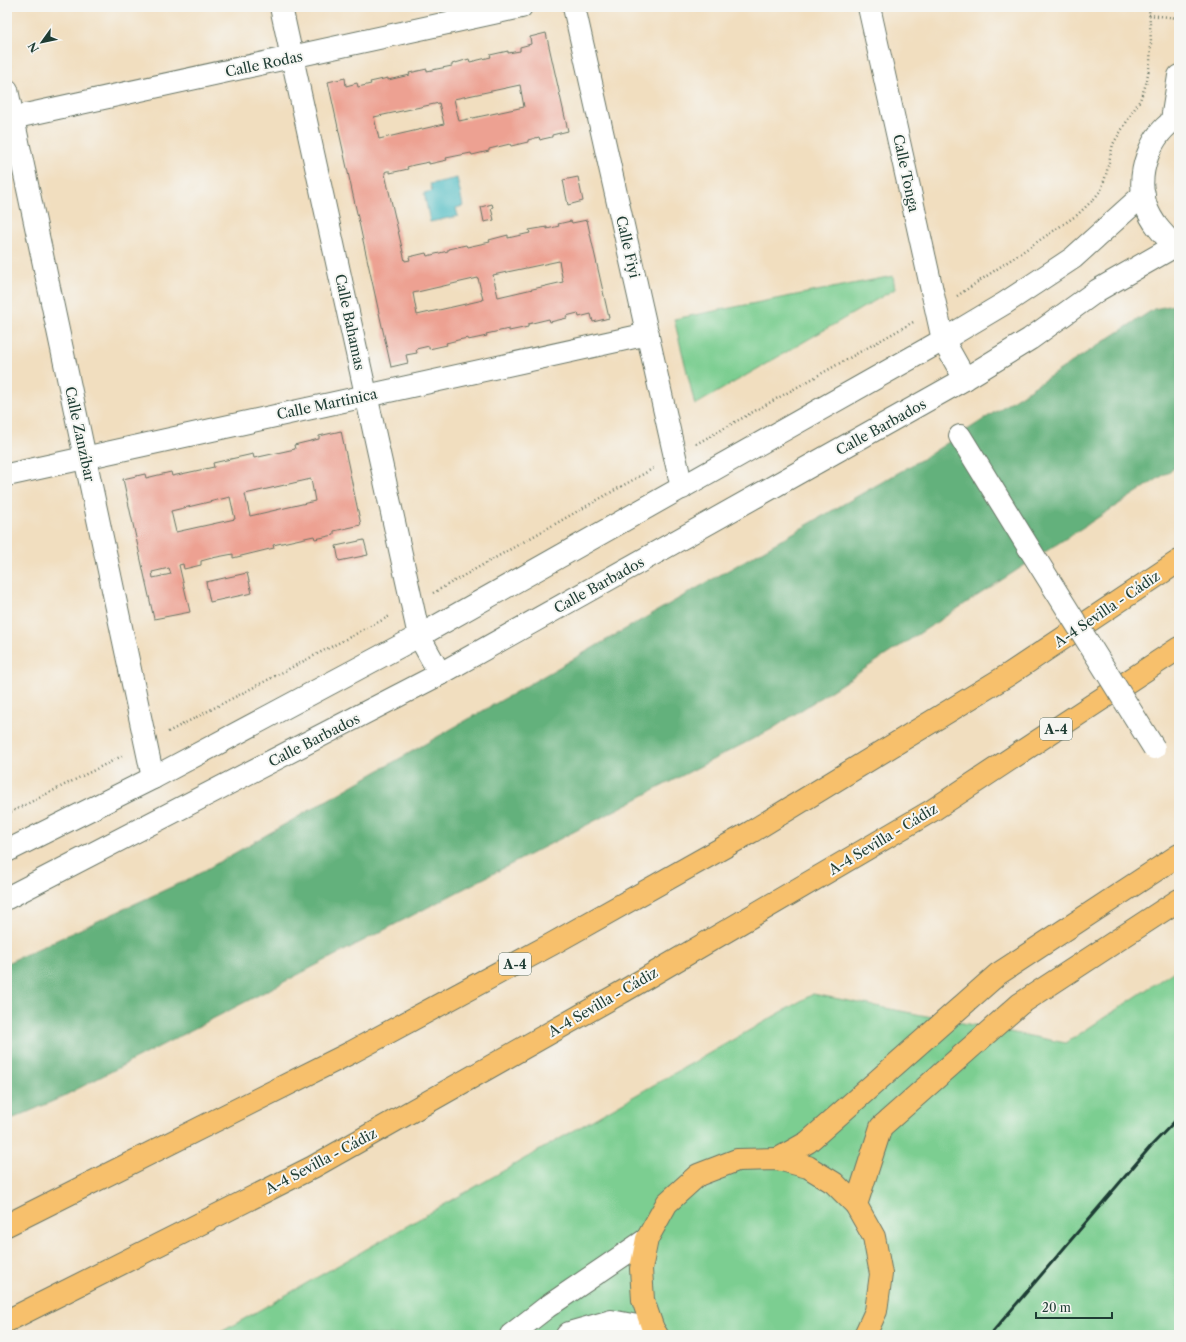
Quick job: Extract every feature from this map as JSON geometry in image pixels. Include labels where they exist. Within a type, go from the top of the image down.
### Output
[{"type":"main road","name":"A-4 Sevilla - Cádiz","points":[[7,1225],[352,1052],[552,944],[745,836],[1008,674],[1179,561]]},
{"type":"main road","name":"A-4 Sevilla - Cádiz","points":[[7,1321],[313,1167],[617,995],[933,810],[1179,648]]},
{"type":"main road","points":[[778,1159],[808,1142],[998,974],[1179,855]]},
{"type":"main road","points":[[856,1204],[881,1127],[1020,1004],[1179,900]]},
{"type":"main road","points":[[655,1332],[643,1300],[641,1269],[647,1240],[667,1203],[698,1175],[736,1160],[778,1159],[808,1167],[834,1183],[856,1204],[874,1237],[881,1274],[876,1311],[865,1335]]},
{"type":"street","name":"Calle Bahamas","points":[[281,7],[419,636],[440,674]]},
{"type":"street","name":"Calle Rodas","points":[[10,119],[521,7]]},
{"type":"street","name":"Calle Fiyi","points":[[574,7],[682,488]]},
{"type":"street","name":"Calle Tonga","points":[[869,7],[943,340],[965,379]]},
{"type":"street","points":[[1177,247],[1156,227],[1146,206],[1142,182],[1145,159],[1156,138],[1176,118],[1179,76]]},
{"type":"street","name":"Calle Zanzíbar","points":[[7,90],[10,119],[85,458],[153,778]]},
{"type":"street","points":[[7,851],[153,778],[419,636],[943,340],[1005,303],[1073,258],[1144,194]]},
{"type":"street","name":"Calle Barbados","points":[[7,898],[440,674],[965,379],[1030,339],[1098,290],[1177,247]]},
{"type":"street","name":"Calle Martinica","points":[[7,475],[648,334]]},
{"type":"street","points":[[960,436],[1154,748]]},
{"type":"street","points":[[511,1335],[547,1307],[647,1240]]},
{"type":"street","points":[[567,1335],[569,1333],[611,1321],[655,1332]]},
{"type":"path","points":[[7,814],[146,744],[412,604],[936,309],[970,289],[1078,215],[1101,190],[1113,144],[1140,100],[1146,84],[1150,63],[1150,7]]},
{"type":"path","points":[[1149,15],[1179,18]]},
{"type":"green space","points":[[893,276],[895,289],[695,405],[674,319]]},
{"type":"green space","points":[[1179,304],[1179,465],[772,729],[58,1099],[7,1121],[7,963],[193,877],[924,458],[1154,309]]},
{"type":"green space","points":[[1179,968],[1179,1335],[216,1335],[813,994],[1066,1043]]},
{"type":"water","points":[[457,178],[463,206],[456,208],[458,216],[430,222],[424,193],[432,191],[430,184]]},
{"type":"building","points":[[546,33],[568,131],[540,140],[539,137],[528,140],[528,142],[511,146],[510,144],[472,155],[471,153],[446,158],[447,160],[429,164],[429,162],[414,165],[407,167],[408,169],[390,173],[390,171],[385,172],[405,261],[410,260],[409,257],[426,253],[427,256],[466,245],[467,247],[490,242],[489,240],[508,235],[508,238],[530,233],[529,230],[547,227],[547,229],[559,226],[558,224],[571,221],[572,223],[587,220],[609,318],[593,322],[591,314],[579,317],[578,313],[566,316],[567,318],[550,322],[549,319],[528,324],[528,327],[509,331],[509,329],[468,340],[468,338],[458,340],[446,343],[447,345],[429,349],[429,346],[416,349],[417,353],[406,355],[408,363],[391,367],[328,82],[345,78],[346,86],[357,83],[358,87],[371,84],[370,82],[410,75],[409,73],[452,66],[452,64],[469,59],[470,62],[508,51],[508,53],[520,51],[520,47],[531,44],[530,37]],"holes":[[[520,85],[524,107],[459,121],[454,99]],[[439,103],[444,124],[379,139],[374,117]],[[559,261],[563,282],[498,297],[493,275]],[[478,278],[483,300],[417,315],[413,293]]]},
{"type":"building","points":[[578,177],[583,201],[568,205],[563,180]]},
{"type":"building","points":[[492,204],[493,207],[491,208],[494,220],[484,222],[481,207]]},
{"type":"building","points":[[341,431],[361,525],[334,531],[334,535],[315,539],[314,536],[273,545],[274,548],[233,558],[233,554],[212,558],[201,561],[201,565],[184,569],[183,564],[179,565],[190,612],[154,619],[123,479],[145,474],[146,478],[171,472],[172,476],[214,467],[213,463],[253,454],[254,458],[295,449],[294,445],[319,439],[319,436]],"holes":[[[311,479],[315,501],[250,516],[245,494]],[[230,497],[235,519],[176,532],[171,511]],[[169,568],[171,574],[153,578],[152,572]]]},
{"type":"building","points":[[364,540],[368,555],[339,561],[336,546]]},
{"type":"building","points":[[247,573],[252,593],[210,602],[206,582]]},
{"type":"railway","points":[[990,1335],[1151,1146],[1179,1117]]}]
